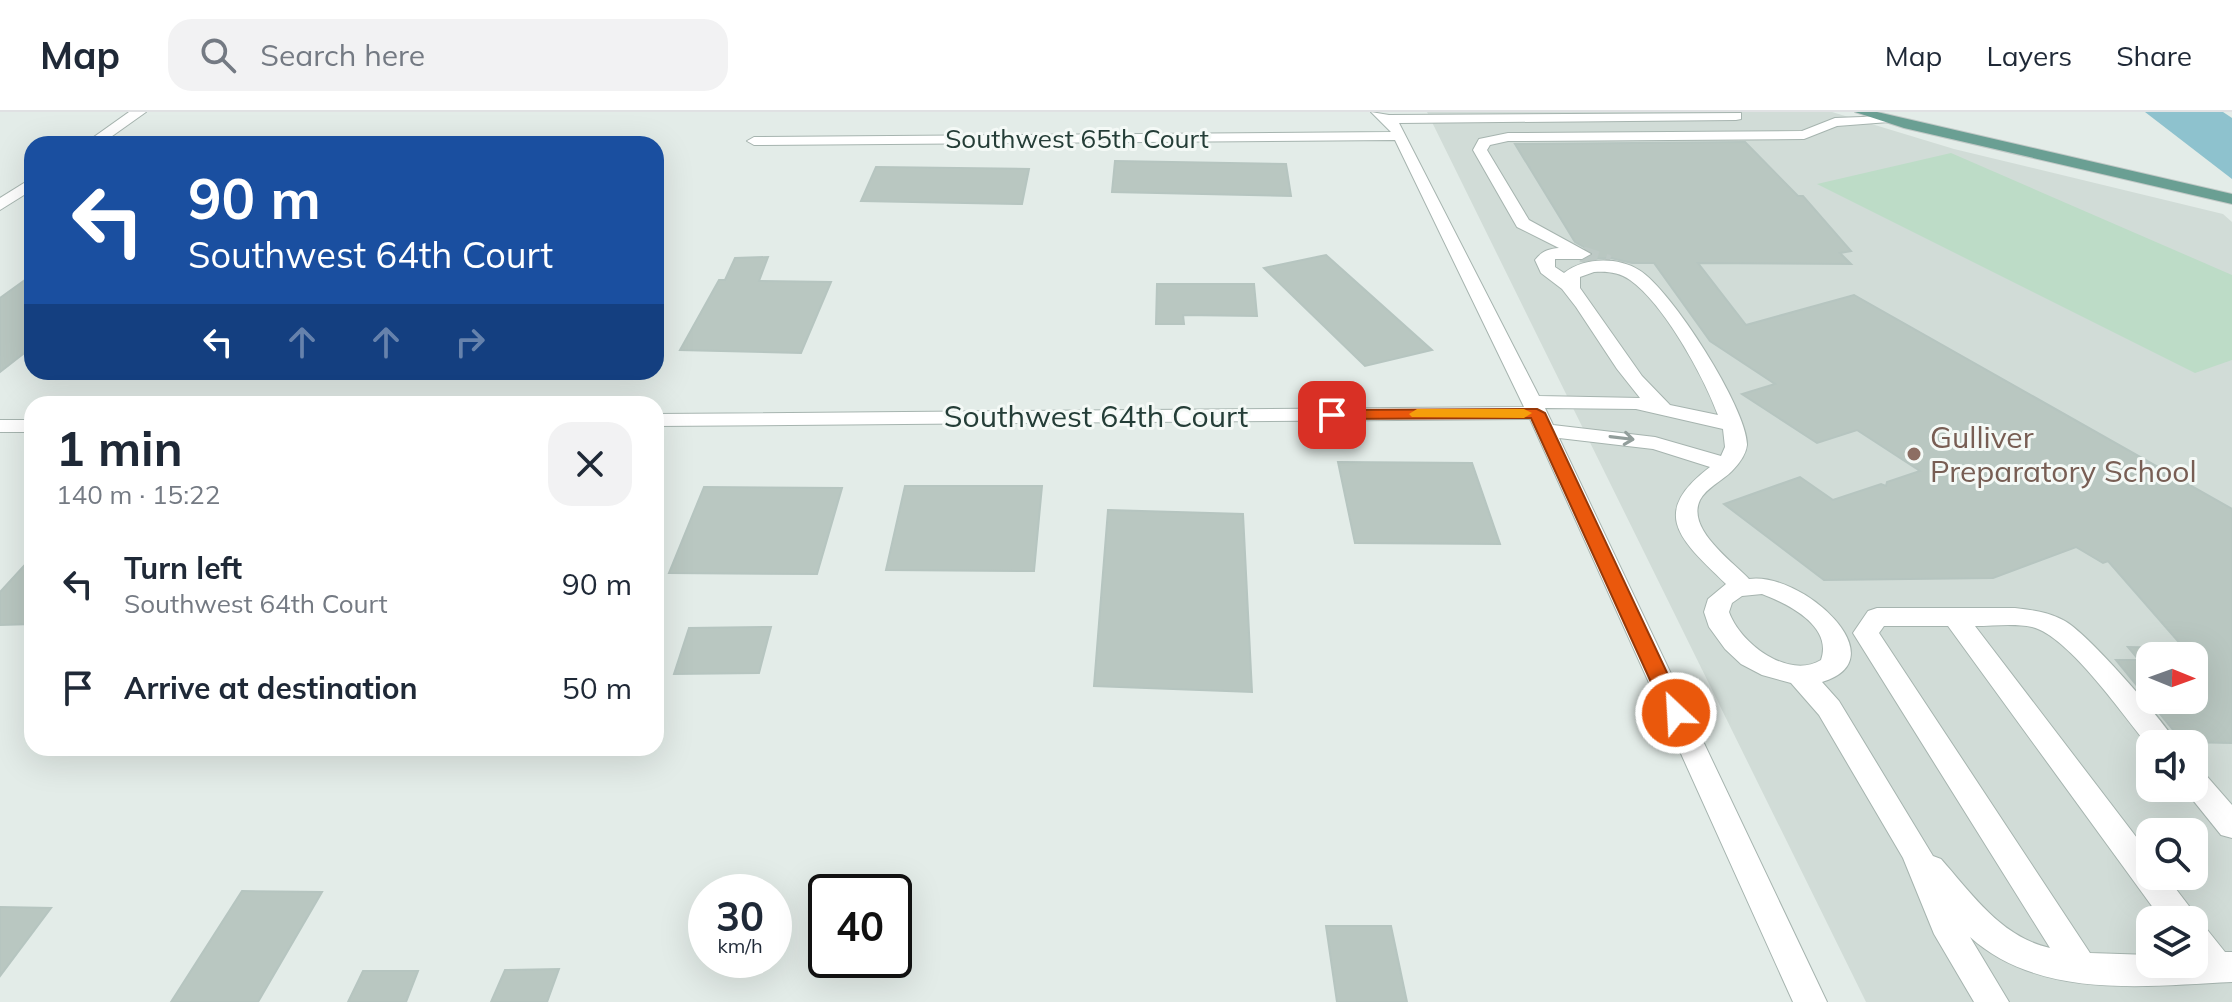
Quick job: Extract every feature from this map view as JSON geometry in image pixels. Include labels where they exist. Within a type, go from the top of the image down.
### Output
[{"type":"main road","points":[[1862,112],[1885,115],[2086,169],[2232,199]]},
{"type":"street","points":[[103,136],[139,112]]},
{"type":"street","name":"Southwest 65th Court","points":[[754,141],[1393,121],[1459,115],[1736,116],[1732,112]]},
{"type":"street","points":[[1544,260],[1550,254],[1582,254],[1523,223],[1480,150],[1480,146],[1488,140],[1508,137],[1804,135],[1835,117],[1885,115]]},
{"type":"street","points":[[1709,116],[1727,135]]},
{"type":"street","points":[[1393,121],[1538,415],[1810,1002]]},
{"type":"street","points":[[0,205],[24,188]]},
{"type":"street","points":[[1523,223],[1519,226],[1533,251],[1544,260],[1547,269],[1570,286],[1595,318],[1631,378],[1661,406]]},
{"type":"street","points":[[1570,286],[1571,275],[1581,268],[1594,266],[1616,267],[1642,280],[1715,383],[1733,425],[1736,448],[1725,464],[1696,490],[1686,506],[1686,516],[1696,534],[1742,586]]},
{"type":"street","points":[[1538,415],[1613,402],[1661,406],[1733,425]]},
{"type":"street","points":[[1538,415],[1655,443],[1725,464]]},
{"type":"street","name":"Southwest 64th Court","points":[[664,420],[1538,415]]},
{"type":"street","points":[[0,426],[24,426]]},
{"type":"street","points":[[1763,585],[1803,602],[1830,630],[1839,656],[1834,667],[1820,674],[1800,676],[1778,672],[1743,655],[1722,628],[1717,614],[1719,601],[1726,591],[1763,585]]},
{"type":"street","points":[[1866,633],[1877,617],[2036,619],[2069,636],[2151,730]]},
{"type":"street","points":[[1955,617],[2171,906]]},
{"type":"street","points":[[1830,630],[1866,633]]},
{"type":"street","points":[[1866,633],[2081,968]]},
{"type":"street","points":[[1800,676],[1829,708],[1917,854],[1945,924],[1992,1002]]},
{"type":"street","points":[[2208,798],[2232,826]]},
{"type":"street","points":[[1917,854],[1977,922],[2024,955],[2081,968],[2224,968]]},
{"type":"street","points":[[2208,951],[2224,968]]},
{"type":"shaded area","name":"Gulliver Preparatory School","points":[[1427,112],[1832,112],[1954,149],[2223,214],[2232,222],[2232,1002],[1866,1002]]},
{"type":"green space","points":[[1951,153],[2232,275],[2232,360],[2195,373],[1817,184]]},
{"type":"water","points":[[2145,112],[2223,112],[2232,118],[2232,179]]},
{"type":"building","points":[[1745,142],[1798,196],[1803,196],[1851,251],[1840,253],[1851,264],[1698,263],[1746,325],[1854,295],[2232,509],[2232,743],[2208,743],[2208,730],[2173,730],[2160,714],[2208,714],[2208,642],[2179,642],[2108,561],[2103,563],[2076,547],[1993,578],[1824,580],[1724,504],[1800,477],[1833,500],[1881,484],[1886,486],[1887,482],[1920,471],[1857,430],[1817,443],[1742,394],[1775,384],[1710,341],[1654,263],[1588,259],[1594,253],[1575,242],[1515,144]]},
{"type":"building","points":[[1115,161],[1286,164],[1291,196],[1112,192]]},
{"type":"building","points":[[876,167],[1029,169],[1022,204],[861,201]]},
{"type":"building","points":[[1326,255],[1432,350],[1365,366],[1264,268]]},
{"type":"building","points":[[768,257],[759,281],[831,282],[801,353],[680,350],[719,280],[725,280],[735,258]]},
{"type":"building","points":[[24,281],[24,353],[0,372],[0,298]]},
{"type":"building","points":[[1157,284],[1254,284],[1257,316],[1183,315],[1184,324],[1156,324]]},
{"type":"building","points":[[1338,462],[1472,463],[1500,544],[1355,543]]},
{"type":"building","points":[[905,486],[1042,486],[1034,571],[886,570]]},
{"type":"building","points":[[704,487],[842,488],[817,574],[669,573]]},
{"type":"building","points":[[1108,510],[1243,514],[1252,692],[1094,686]]},
{"type":"building","points":[[24,566],[24,624],[0,625],[0,592]]},
{"type":"building","points":[[771,627],[759,673],[674,674],[689,628]]},
{"type":"building","points":[[2116,660],[2136,660],[2136,684]]},
{"type":"building","points":[[242,891],[322,892],[258,1002],[171,1002]]},
{"type":"building","points":[[0,907],[51,908],[0,976]]},
{"type":"building","points":[[1326,926],[1391,926],[1407,1002],[1337,1002]]},
{"type":"building","points":[[559,969],[547,1002],[491,1002],[505,970]]},
{"type":"building","points":[[363,971],[418,971],[406,1002],[348,1002]]},
{"type":"tunnel","points":[[1582,254],[1609,263]]},
{"type":"slow traffic","points":[[1417,414],[1524,413]]},
{"type":"place","name":"Gulliver Preparatory School","points":[[1914,454]]},
{"type":"route","points":[[1332,415],[1537,413],[1676,713]]}]
